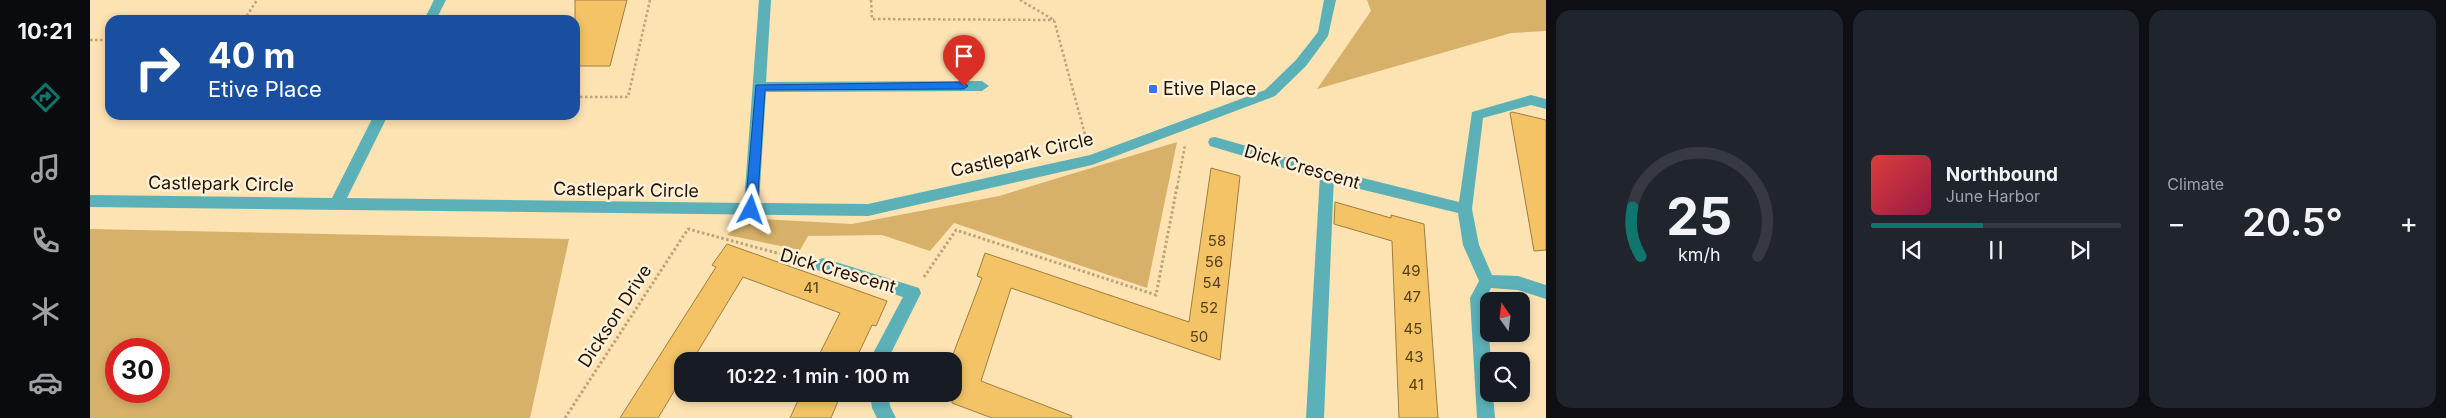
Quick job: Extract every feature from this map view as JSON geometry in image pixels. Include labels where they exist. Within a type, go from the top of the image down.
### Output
[{"type":"street","points":[[432,15],[440,0]]},
{"type":"street","points":[[751,210],[765,0]]},
{"type":"street","name":"Castlepark Circle","points":[[90,201],[868,210],[1092,160],[1270,93],[1301,63],[1324,33],[1330,0]]},
{"type":"street","points":[[760,87],[982,86]]},
{"type":"street","points":[[1487,281],[1471,245],[1465,209],[1477,115],[1531,100],[1546,104]]},
{"type":"street","points":[[336,205],[378,120]]},
{"type":"street","name":"Dick Crescent","points":[[1215,142],[1327,175],[1465,209]]},
{"type":"street","points":[[1315,418],[1327,175]]},
{"type":"street","name":"Dick Crescent","points":[[823,265],[913,293],[883,352]]},
{"type":"street","points":[[1487,281],[1518,283],[1546,292]]},
{"type":"street","points":[[1486,418],[1478,298],[1487,281]]},
{"type":"street","points":[[881,402],[881,408],[887,418]]},
{"type":"path","points":[[247,15],[257,0]]},
{"type":"path","points":[[580,97],[628,97],[650,0]]},
{"type":"path","points":[[872,0],[872,19],[1054,20]]},
{"type":"path","points":[[1020,0],[1054,20],[1092,160]]},
{"type":"path","points":[[90,40],[105,40]]},
{"type":"path","points":[[913,293],[956,230],[1156,295],[1186,139]]},
{"type":"path","name":"Dick Crescent","points":[[688,229],[823,265]]},
{"type":"path","name":"Dickson Drive","points":[[565,418],[688,229]]},
{"type":"shaded area","points":[[1367,0],[1546,0],[1546,31],[1511,33],[1317,89],[1371,11]]},
{"type":"shaded area","points":[[1177,142],[1147,288],[954,223],[930,251],[882,235],[808,236],[800,250],[727,235],[746,218],[852,224],[999,196]]},
{"type":"shaded area","points":[[90,229],[569,239],[530,418],[90,418]]},
{"type":"building","points":[[575,0],[627,0],[610,66],[580,66],[580,15],[575,15]]},
{"type":"building","points":[[1510,113],[1546,120],[1546,250],[1534,251]]},
{"type":"building","points":[[1211,168],[1240,176],[1220,360],[1011,288],[981,381],[1072,416],[1071,418],[992,418],[952,403],[962,402],[962,352],[954,352],[982,278],[977,276],[985,253],[1189,322]]},
{"type":"building","points":[[1335,202],[1391,218],[1391,215],[1424,224],[1438,418],[1399,418],[1392,241],[1334,224]]},
{"type":"building","points":[[727,244],[887,301],[876,326],[872,325],[859,352],[820,352],[840,313],[743,277],[697,352],[674,352],[674,391],[658,418],[620,418],[716,267],[712,265]]},
{"type":"building","points":[[797,402],[838,402],[831,418],[790,418]]},
{"type":"place","name":"Etive Place","points":[[1153,89]]},
{"type":"route","points":[[751,210],[760,87],[964,86]]}]
